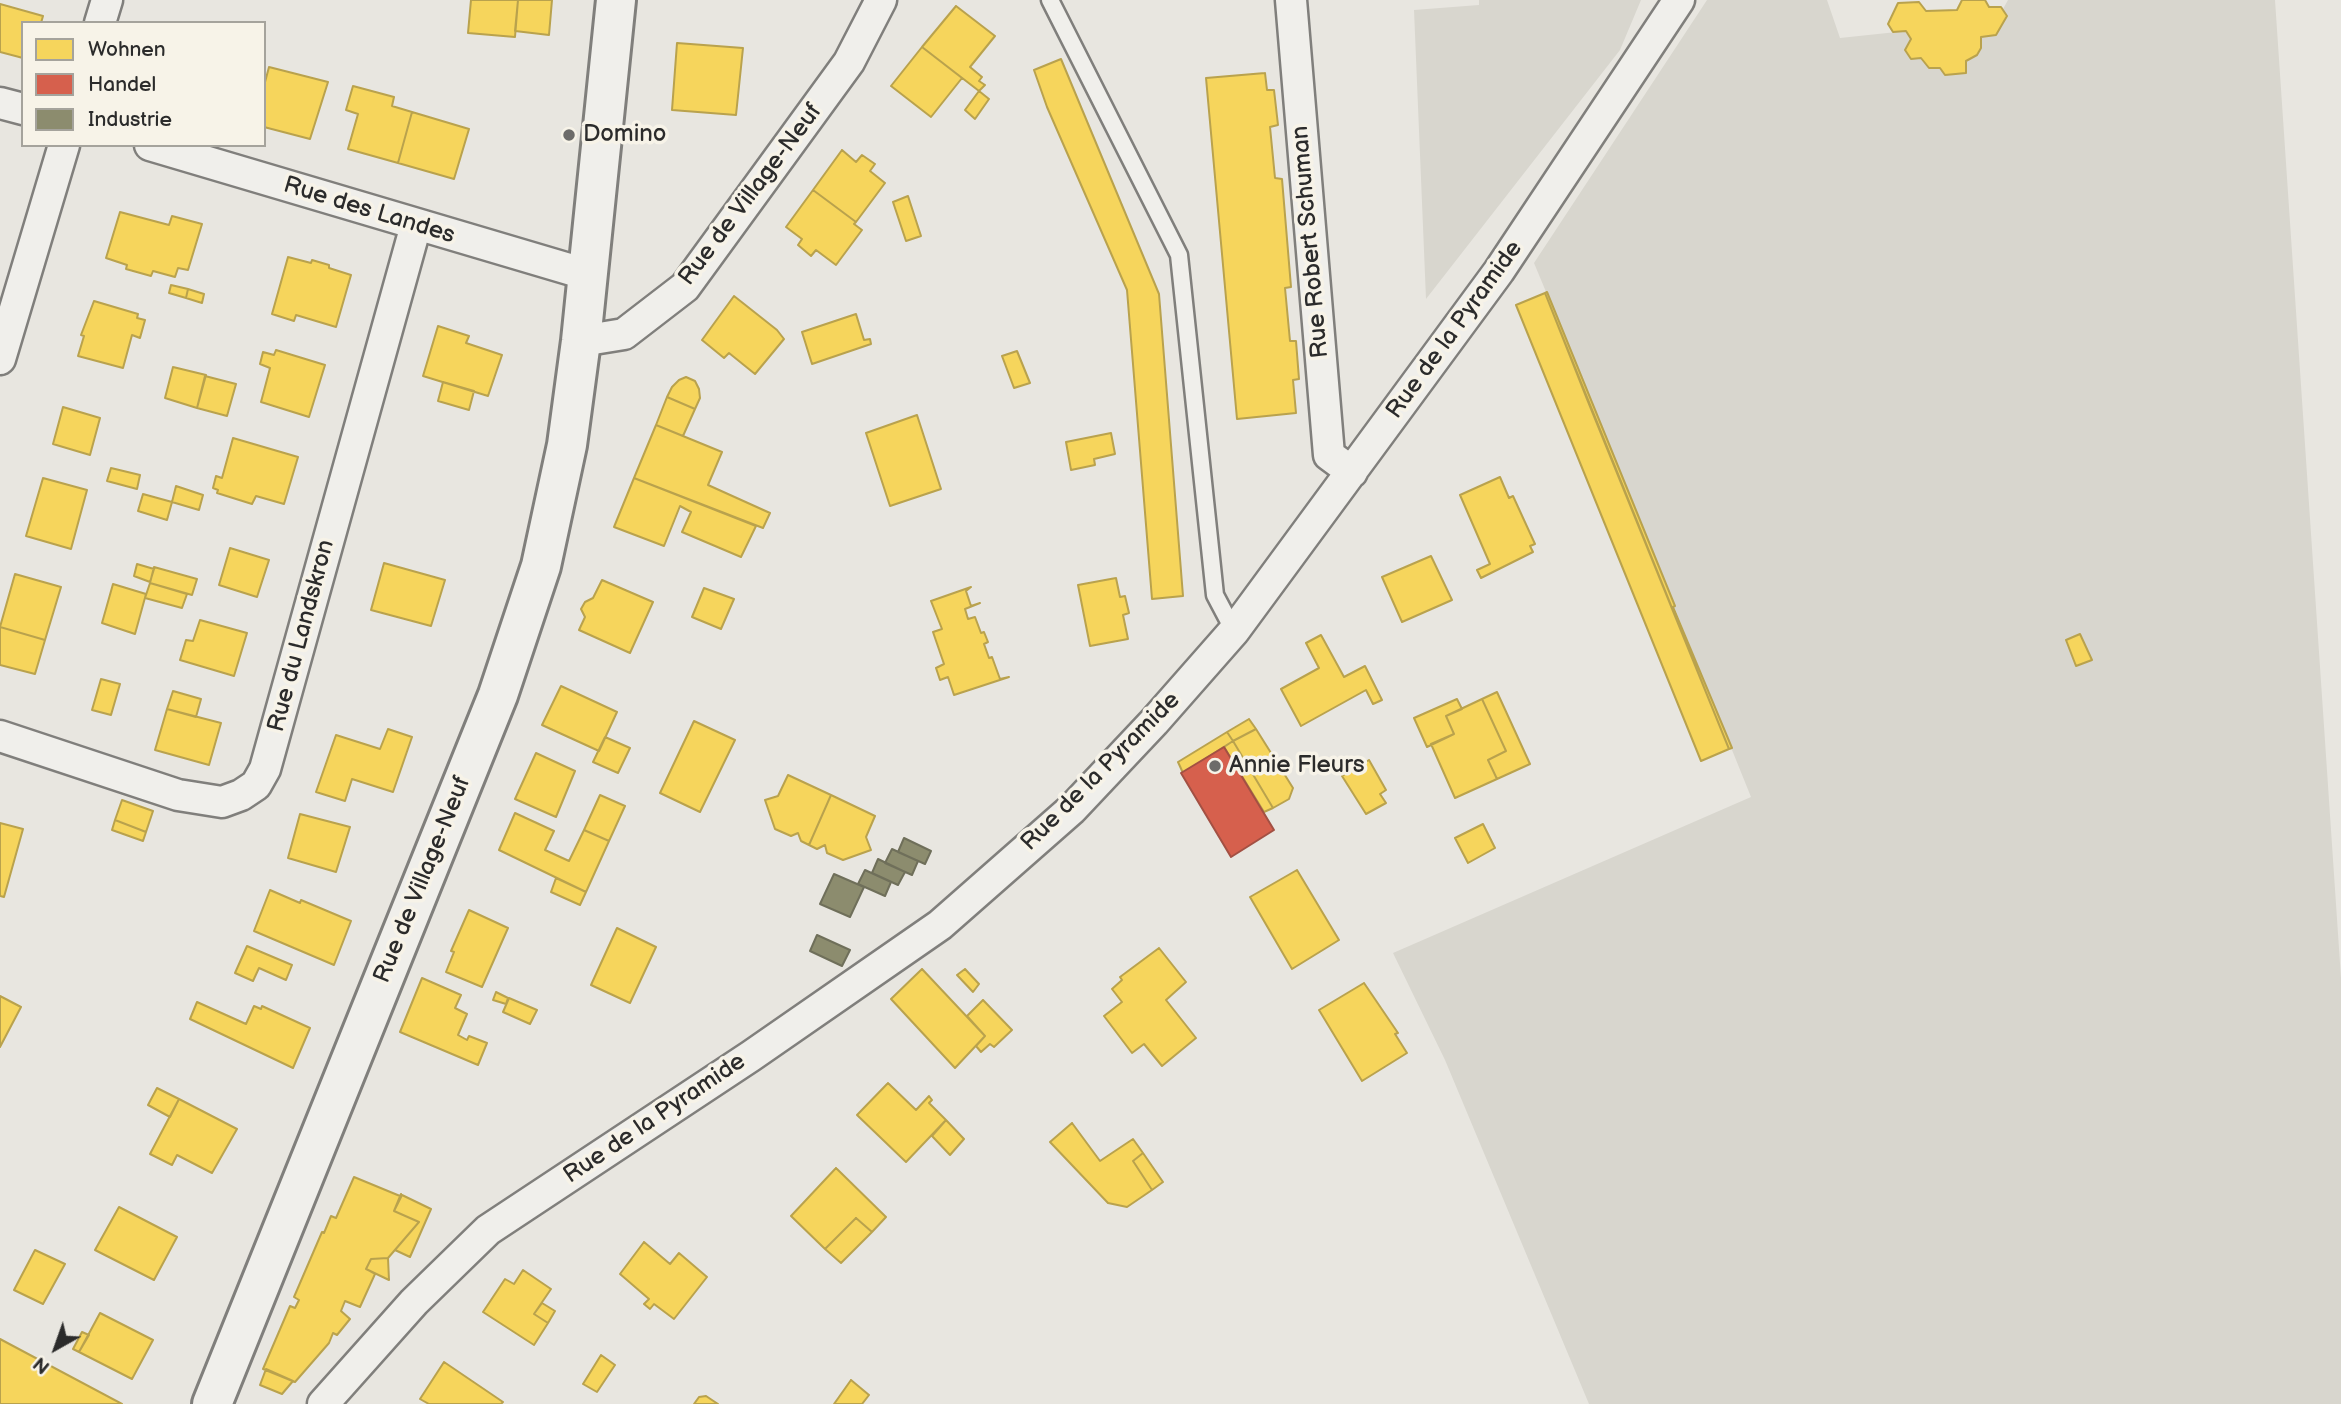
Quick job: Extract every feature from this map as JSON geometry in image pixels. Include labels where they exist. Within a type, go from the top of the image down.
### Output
[{"type":"street","points":[[101,21],[107,0]]},
{"type":"street","name":"Rue de Village-Neuf","points":[[212,1404],[498,695],[541,566],[567,445],[581,341],[615,0]]},
{"type":"street","name":"Rue de Village-Neuf","points":[[581,341],[624,334],[685,288],[849,62],[881,0]]},
{"type":"street","name":"Rue Robert Schuman","points":[[1291,0],[1329,455],[1352,472]]},
{"type":"street","name":"Rue de la Pyramide","points":[[323,1404],[414,1302],[488,1230],[762,1048],[940,925],[1072,809],[1234,631],[1499,271],[1679,0]]},
{"type":"street","points":[[0,103],[21,108]]},
{"type":"street","points":[[0,359],[63,147]]},
{"type":"street","name":"Rue des Landes","points":[[157,147],[589,275]]},
{"type":"street","name":"Rue du Landskron","points":[[0,736],[178,794],[222,802],[241,795],[256,785],[265,769],[415,225]]},
{"type":"lane","points":[[1050,0],[1179,255],[1215,595],[1234,631]]},
{"type":"shaded area","points":[[1479,0],[1641,0],[1620,50],[1426,299],[1414,10],[1479,5]]},
{"type":"shaded area","points":[[1707,0],[1827,0],[1840,38],[1906,31],[1911,39],[1905,51],[1911,59],[1921,58],[1929,68],[1940,68],[1946,75],[1966,73],[1966,61],[1977,55],[1981,48],[1981,37],[1996,35],[2007,16],[2003,9],[2008,0],[2275,0],[2341,978],[2341,1404],[1589,1404],[1445,1060],[1393,953],[1751,797],[1534,263]]},
{"type":"building: Wohnen","points":[[471,0],[518,0],[515,37],[468,33]]},
{"type":"building: Wohnen","points":[[518,0],[552,0],[549,35],[515,31]]},
{"type":"building: Wohnen","points":[[1962,0],[1985,0],[1989,7],[2001,7],[2007,16],[1996,35],[1981,37],[1981,48],[1977,55],[1966,61],[1966,73],[1945,75],[1940,68],[1929,68],[1921,58],[1911,59],[1905,50],[1911,39],[1906,31],[1893,32],[1888,24],[1898,3],[1919,2],[1926,11],[1957,10]]},
{"type":"building: Wohnen","points":[[0,4],[43,16],[42,21],[21,21],[21,57],[0,52]]},
{"type":"building: Wohnen","points":[[956,6],[995,36],[970,67],[982,77],[979,81],[985,85],[979,91],[922,47]]},
{"type":"building: Wohnen","points":[[677,43],[743,48],[736,115],[672,110]]},
{"type":"building: Wohnen","points":[[922,47],[962,78],[931,117],[891,86]]},
{"type":"building: Wohnen","points":[[1061,59],[1159,294],[1183,596],[1152,599],[1127,290],[1047,107],[1034,70]]},
{"type":"building: Wohnen","points":[[269,67],[328,82],[310,139],[266,128],[266,78]]},
{"type":"building: Wohnen","points":[[1265,73],[1267,90],[1274,90],[1278,125],[1270,127],[1275,178],[1282,179],[1291,287],[1285,288],[1290,341],[1296,341],[1299,379],[1293,380],[1296,413],[1237,419],[1206,78]]},
{"type":"building: Wohnen","points":[[353,86],[394,97],[392,106],[412,112],[398,163],[348,149],[358,114],[346,110]]},
{"type":"building: Wohnen","points":[[979,91],[989,99],[975,119],[965,110]]},
{"type":"building: Wohnen","points":[[412,112],[469,129],[454,179],[398,163]]},
{"type":"building: Wohnen","points":[[842,150],[856,162],[862,155],[875,164],[870,171],[885,183],[856,222],[813,190]]},
{"type":"building: Wohnen","points":[[813,190],[856,222],[854,224],[862,230],[836,265],[816,250],[811,256],[798,245],[802,239],[786,227]]},
{"type":"building: Wohnen","points":[[908,196],[921,236],[906,241],[893,202]]},
{"type":"building: Wohnen","points":[[120,212],[169,225],[172,216],[202,224],[188,270],[178,268],[175,277],[153,271],[151,276],[126,269],[127,265],[106,258]]},
{"type":"building: Wohnen","points":[[288,257],[311,263],[312,260],[351,275],[336,327],[296,315],[294,321],[272,314]]},
{"type":"building: Wohnen","points":[[171,285],[188,289],[186,298],[169,293]]},
{"type":"building: Wohnen","points":[[188,289],[204,294],[202,303],[186,298]]},
{"type":"building: Wohnen","points":[[1547,292],[1732,748],[1729,749],[1587,399],[1545,293]]},
{"type":"building: Wohnen","points":[[1545,293],[1729,749],[1701,761],[1516,305]]},
{"type":"building: Wohnen","points":[[734,296],[777,330],[784,339],[755,374],[729,353],[724,358],[702,340]]},
{"type":"building: Wohnen","points":[[94,301],[138,314],[137,318],[145,320],[140,338],[132,335],[123,368],[78,356],[84,336],[81,335]]},
{"type":"building: Wohnen","points":[[856,314],[864,340],[870,339],[871,344],[812,364],[802,332]]},
{"type":"building: Wohnen","points":[[438,326],[469,336],[466,343],[502,355],[488,396],[423,376]]},
{"type":"building: Wohnen","points":[[276,350],[325,365],[309,417],[261,402],[270,368],[260,364],[263,352],[274,355]]},
{"type":"building: Wohnen","points":[[1017,351],[1030,383],[1014,388],[1002,356]]},
{"type":"building: Wohnen","points":[[173,367],[206,375],[197,408],[165,398]]},
{"type":"building: Wohnen","points":[[205,376],[236,384],[227,416],[197,408]]},
{"type":"building: Wohnen","points":[[686,377],[695,381],[699,389],[700,398],[695,409],[667,397],[672,387]]},
{"type":"building: Wohnen","points":[[443,382],[474,391],[469,410],[438,401]]},
{"type":"building: Wohnen","points":[[667,397],[695,409],[683,436],[656,425]]},
{"type":"building: Wohnen","points":[[63,407],[100,418],[90,455],[53,444]]},
{"type":"building: Wohnen","points":[[917,415],[941,489],[890,506],[866,433]]},
{"type":"building: Wohnen","points":[[656,425],[722,452],[708,485],[770,513],[763,528],[634,478]]},
{"type":"building: Wohnen","points":[[1111,433],[1115,454],[1094,459],[1095,465],[1071,470],[1066,442]]},
{"type":"building: Wohnen","points":[[233,438],[298,457],[284,504],[256,496],[252,504],[217,493],[218,490],[213,488],[216,476],[222,478]]},
{"type":"building: Wohnen","points":[[111,468],[140,475],[137,489],[107,481]]},
{"type":"building: Wohnen","points":[[1500,477],[1509,498],[1513,496],[1535,544],[1530,546],[1533,552],[1481,578],[1477,570],[1490,564],[1460,495]]},
{"type":"building: Wohnen","points":[[43,478],[87,490],[71,549],[26,536]]},
{"type":"building: Wohnen","points":[[634,478],[756,526],[741,557],[682,532],[691,512],[680,506],[664,546],[614,527]]},
{"type":"building: Wohnen","points":[[176,486],[203,495],[199,510],[172,502]]},
{"type":"building: Wohnen","points":[[143,494],[172,502],[167,520],[138,511]]},
{"type":"building: Wohnen","points":[[230,548],[269,560],[257,597],[219,585]]},
{"type":"building: Wohnen","points":[[1431,556],[1452,600],[1402,622],[1382,577]]},
{"type":"building: Wohnen","points":[[384,563],[445,580],[431,626],[371,610]]},
{"type":"building: Wohnen","points":[[137,564],[154,569],[150,582],[134,576]]},
{"type":"building: Wohnen","points":[[154,567],[197,579],[192,595],[150,583]]},
{"type":"building: Wohnen","points":[[15,574],[61,587],[45,640],[0,627]]},
{"type":"building: Wohnen","points":[[1116,578],[1120,597],[1125,596],[1129,613],[1123,615],[1128,639],[1090,646],[1078,585]]},
{"type":"building: Wohnen","points":[[602,580],[653,602],[630,653],[579,630],[585,617],[581,609],[585,602],[593,598]]},
{"type":"building: Wohnen","points":[[150,583],[187,594],[182,608],[145,598]]},
{"type":"building: Wohnen","points":[[113,584],[146,594],[135,634],[102,623]]},
{"type":"building: Wohnen","points":[[971,587],[966,591],[971,606],[980,603],[965,609],[968,619],[975,617],[981,633],[984,632],[988,642],[984,644],[1000,679],[1009,677],[954,695],[948,677],[940,680],[936,668],[944,664],[933,632],[942,629],[931,601]]},
{"type":"building: Wohnen","points":[[704,588],[734,599],[721,629],[692,617]]},
{"type":"building: Wohnen","points":[[200,620],[247,633],[234,676],[180,660],[186,640],[193,641]]},
{"type":"building: Wohnen","points":[[0,627],[45,640],[35,674],[0,665]]},
{"type":"building: Wohnen","points":[[2080,634],[2092,660],[2076,666],[2066,640]]},
{"type":"building: Wohnen","points":[[1321,635],[1344,677],[1365,666],[1382,700],[1373,704],[1366,690],[1301,726],[1281,689],[1319,668],[1306,643]]},
{"type":"building: Wohnen","points":[[101,679],[120,684],[111,715],[92,710]]},
{"type":"building: Wohnen","points":[[561,686],[617,712],[599,751],[542,725]]},
{"type":"building: Wohnen","points":[[173,691],[201,699],[196,717],[167,709]]},
{"type":"building: Wohnen","points":[[1497,692],[1530,764],[1497,779],[1488,760],[1506,751],[1482,699]]},
{"type":"building: Wohnen","points":[[1457,699],[1462,709],[1446,716],[1454,734],[1427,747],[1414,718]]},
{"type":"building: Wohnen","points":[[1482,699],[1506,751],[1488,760],[1497,779],[1455,798],[1431,744],[1454,734],[1446,716]]},
{"type":"building: Wohnen","points":[[167,709],[221,723],[209,765],[155,750]]},
{"type":"building: Wohnen","points":[[1249,719],[1256,729],[1233,741],[1227,732]]},
{"type":"building: Wohnen","points":[[694,721],[735,740],[700,812],[660,793]]},
{"type":"building: Wohnen","points":[[388,729],[412,737],[393,792],[352,779],[345,801],[316,792],[336,735],[380,749]]},
{"type":"building: Wohnen","points":[[1256,729],[1293,788],[1289,799],[1273,808],[1233,741]]},
{"type":"building: Wohnen","points":[[1227,732],[1233,741],[1183,773],[1178,762]]},
{"type":"building: Wohnen","points":[[605,737],[630,748],[618,773],[593,762]]},
{"type":"building: Wohnen","points":[[1233,741],[1273,808],[1264,812],[1224,747]]},
{"type":"building: Wohnen","points":[[536,753],[575,771],[556,817],[515,799]]},
{"type":"building: Wohnen","points":[[1369,760],[1386,790],[1380,794],[1386,803],[1366,814],[1342,776]]},
{"type":"building: Wohnen","points":[[788,775],[831,795],[809,845],[801,841],[798,833],[791,836],[775,829],[765,800],[778,796]]},
{"type":"building: Wohnen","points":[[600,795],[625,806],[609,841],[584,830]]},
{"type":"building: Wohnen","points":[[831,795],[875,816],[866,837],[871,850],[843,860],[827,853],[825,845],[817,849],[809,845]]},
{"type":"building: Wohnen","points":[[122,800],[153,811],[146,832],[115,820]]},
{"type":"building: Wohnen","points":[[515,813],[554,831],[545,850],[569,861],[584,830],[609,841],[586,892],[499,850]]},
{"type":"building: Wohnen","points":[[300,814],[350,827],[336,872],[288,858]]},
{"type":"building: Wohnen","points":[[115,820],[146,832],[143,841],[112,830]]},
{"type":"building: Wohnen","points":[[0,823],[23,829],[4,897],[0,896]]},
{"type":"building: Wohnen","points":[[1483,824],[1495,848],[1468,863],[1455,838]]},
{"type":"building: Wohnen","points":[[1297,870],[1339,940],[1292,969],[1250,897]]},
{"type":"building: Wohnen","points":[[556,878],[586,892],[580,905],[551,892]]},
{"type":"building: Wohnen","points":[[270,890],[351,921],[334,965],[254,931]]},
{"type":"building: Wohnen","points":[[469,910],[508,928],[482,987],[446,972],[454,952],[451,951]]},
{"type":"building: Wohnen","points":[[617,928],[656,947],[630,1003],[591,985]]},
{"type":"building: Wohnen","points":[[247,946],[292,965],[286,980],[259,968],[253,981],[235,973]]},
{"type":"building: Wohnen","points":[[1159,948],[1186,982],[1166,1000],[1196,1038],[1162,1066],[1144,1044],[1132,1053],[1104,1016],[1122,1002],[1112,989],[1122,980],[1120,977]]},
{"type":"building: Wohnen","points":[[922,969],[985,1036],[955,1068],[891,999]]},
{"type":"building: Wohnen","points":[[965,969],[979,984],[973,992],[957,975]]},
{"type":"building: Wohnen","points":[[422,978],[461,995],[455,1008],[467,1014],[458,1035],[467,1040],[469,1036],[487,1043],[478,1065],[400,1032]]},
{"type":"building: Wohnen","points":[[1364,983],[1398,1033],[1395,1034],[1407,1053],[1362,1081],[1319,1010]]},
{"type":"building: Wohnen","points":[[496,992],[508,998],[506,1004],[493,1000]]},
{"type":"building: Wohnen","points":[[0,996],[21,1007],[0,1047]]},
{"type":"building: Wohnen","points":[[509,998],[537,1010],[530,1024],[503,1012]]},
{"type":"building: Wohnen","points":[[983,1000],[1012,1030],[994,1047],[990,1044],[981,1052],[976,1046],[985,1036],[967,1016]]},
{"type":"building: Wohnen","points":[[197,1002],[246,1024],[254,1006],[261,1009],[262,1006],[310,1028],[293,1068],[190,1019]]},
{"type":"building: Wohnen","points":[[888,1083],[916,1110],[929,1096],[932,1100],[929,1103],[946,1120],[906,1162],[857,1115]]},
{"type":"building: Wohnen","points":[[157,1088],[179,1099],[170,1117],[148,1105]]},
{"type":"building: Wohnen","points":[[179,1099],[237,1129],[212,1173],[177,1155],[172,1165],[150,1154]]},
{"type":"building: Wohnen","points":[[946,1120],[964,1139],[950,1155],[932,1136]]},
{"type":"building: Wohnen","points":[[1072,1123],[1100,1161],[1133,1139],[1143,1153],[1133,1161],[1152,1190],[1127,1207],[1108,1203],[1050,1142]]},
{"type":"building: Wohnen","points":[[1143,1153],[1163,1182],[1152,1190],[1133,1161]]},
{"type":"building: Wohnen","points":[[836,1168],[886,1217],[872,1232],[856,1218],[825,1249],[791,1216]]},
{"type":"building: Wohnen","points":[[354,1177],[400,1196],[401,1194],[394,1211],[419,1222],[388,1258],[371,1259],[366,1269],[375,1274],[360,1307],[345,1301],[341,1311],[350,1319],[337,1335],[333,1333],[329,1343],[295,1382],[263,1369],[290,1306],[295,1308],[299,1300],[294,1297],[322,1232],[324,1233],[331,1216],[336,1218]]},
{"type":"building: Wohnen","points":[[402,1195],[431,1209],[410,1257],[395,1250],[419,1222],[394,1211]]},
{"type":"building: Wohnen","points":[[119,1207],[177,1237],[154,1280],[95,1250]]},
{"type":"building: Wohnen","points":[[856,1218],[872,1232],[841,1263],[825,1249]]},
{"type":"building: Wohnen","points":[[644,1242],[670,1264],[679,1253],[707,1277],[674,1319],[654,1304],[650,1309],[644,1304],[649,1299],[620,1274]]},
{"type":"building: Wohnen","points":[[35,1250],[65,1264],[43,1304],[14,1290]]},
{"type":"building: Wohnen","points":[[388,1258],[389,1280],[366,1269],[371,1259]]},
{"type":"building: Wohnen","points":[[523,1270],[551,1289],[534,1314],[548,1323],[534,1345],[483,1312],[505,1279],[514,1284]]},
{"type":"building: Wohnen","points":[[542,1303],[555,1311],[548,1323],[534,1314]]},
{"type":"building: Wohnen","points":[[100,1313],[153,1340],[132,1379],[79,1352]]},
{"type":"building: Wohnen","points":[[82,1332],[89,1335],[79,1352],[73,1349]]},
{"type":"building: Wohnen","points":[[0,1339],[122,1404],[0,1404]]},
{"type":"building: Wohnen","points":[[601,1355],[615,1365],[597,1392],[583,1384]]},
{"type":"building: Wohnen","points":[[444,1362],[503,1402],[429,1404],[420,1399]]},
{"type":"building: Wohnen","points":[[266,1369],[293,1381],[282,1394],[260,1385]]},
{"type":"building: Wohnen","points":[[851,1380],[869,1395],[862,1404],[834,1404]]},
{"type":"building: Wohnen","points":[[706,1396],[718,1404],[694,1404],[699,1397]]},
{"type":"building: Handel","points":[[1224,747],[1274,830],[1231,857],[1181,773]]},
{"type":"building: Industrie","points":[[904,838],[931,851],[925,864],[898,852]]},
{"type":"building: Industrie","points":[[892,849],[918,861],[912,875],[885,863]]},
{"type":"building: Industrie","points":[[878,859],[905,872],[898,885],[872,873]]},
{"type":"building: Industrie","points":[[865,870],[891,882],[885,896],[858,884]]},
{"type":"building: Industrie","points":[[834,874],[864,887],[850,917],[820,904]]},
{"type":"building: Industrie","points":[[817,935],[850,950],[842,966],[810,951]]},
{"type":"place","name":"Domino","points":[[569,135]]},
{"type":"place","name":"Annie Fleurs","points":[[1215,766]]}]
